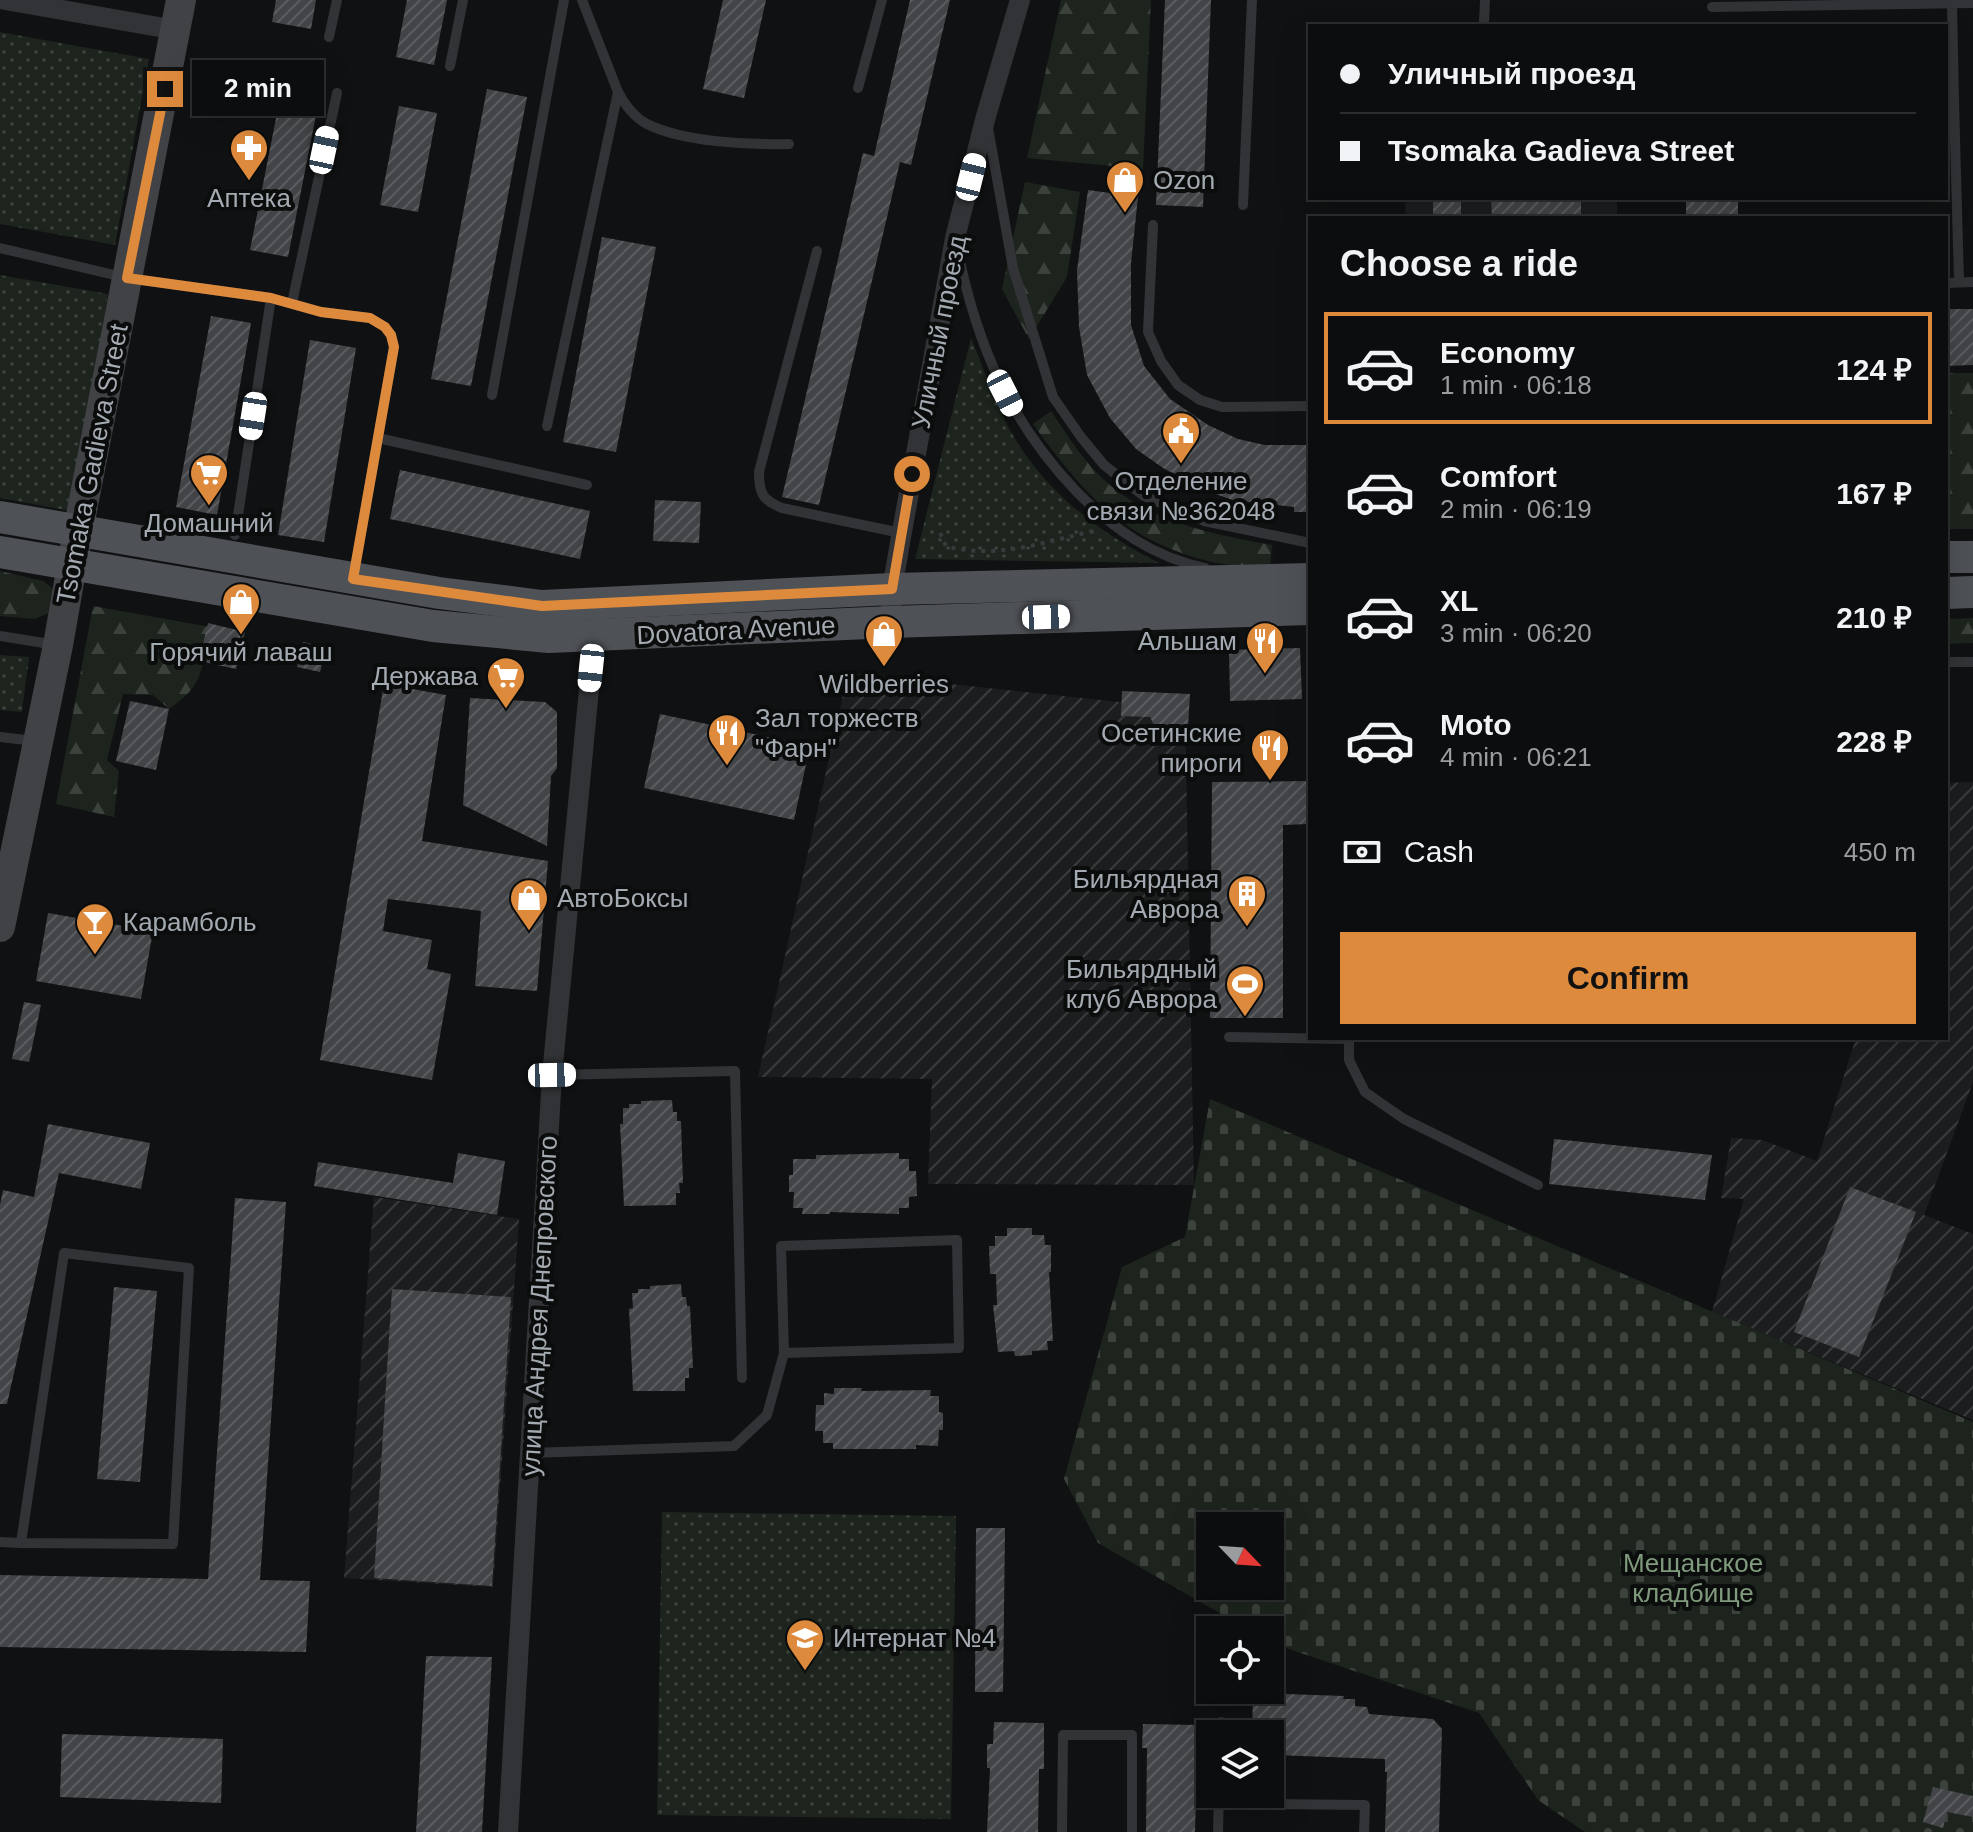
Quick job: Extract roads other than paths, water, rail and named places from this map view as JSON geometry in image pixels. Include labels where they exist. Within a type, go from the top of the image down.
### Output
[{"type":"main road","name":"Tsomaka Gadieva Street","points":[[0,927],[4,888],[58,645],[181,0]]},
{"type":"main road","name":"Dovatora Avenue","points":[[0,517],[353,579],[542,606],[892,589],[1308,579]]},
{"type":"main road","name":"Dovatora Avenue","points":[[0,552],[433,626],[549,637],[891,622],[1308,609]]},
{"type":"main road","points":[[1948,557],[1973,557]]},
{"type":"main road","points":[[1948,593],[1973,592]]},
{"type":"street","points":[[5,0],[176,30]]},
{"type":"street","name":"Уличный проезд","points":[[891,622],[892,589],[901,533],[955,238],[1020,0]]},
{"type":"street","name":"улица Андрея Днепровского","points":[[508,1832],[552,1075],[594,637]]},
{"type":"lane","points":[[329,37],[337,0]]},
{"type":"lane","points":[[450,66],[463,0]]},
{"type":"lane","points":[[492,395],[564,0]]},
{"type":"lane","points":[[582,0],[618,92],[625,105],[646,124],[738,145],[789,144]]},
{"type":"lane","points":[[858,88],[882,0]]},
{"type":"lane","points":[[1243,205],[1252,0]]},
{"type":"lane","points":[[1484,22],[1485,0]]},
{"type":"lane","points":[[1952,3],[1950,102],[1959,282]]},
{"type":"lane","points":[[1712,7],[1973,3]]},
{"type":"lane","points":[[547,426],[618,92]]},
{"type":"lane","points":[[292,303],[337,93]]},
{"type":"lane","points":[[986,116],[1013,268],[1053,397],[1081,437],[1104,465],[1144,496],[1204,521],[1308,543]]},
{"type":"lane","points":[[1153,225],[1148,332],[1161,361],[1178,385],[1200,400],[1222,407],[1308,406]]},
{"type":"lane","points":[[955,238],[968,303],[984,349],[1023,427],[1060,475],[1095,510],[1145,548],[1189,564],[1270,581]]},
{"type":"lane","points":[[0,248],[127,278],[271,298],[321,312],[370,318],[385,327],[394,347],[353,579]]},
{"type":"lane","points":[[817,251],[759,472],[759,491],[766,501],[782,508],[901,533]]},
{"type":"lane","points":[[1948,283],[1973,282]]},
{"type":"lane","points":[[235,535],[271,298]]},
{"type":"lane","points":[[378,438],[587,485]]},
{"type":"lane","points":[[0,636],[58,645]]},
{"type":"lane","points":[[1948,662],[1973,662]]},
{"type":"lane","points":[[0,737],[37,742]]},
{"type":"lane","points":[[1229,1037],[1308,1038]]},
{"type":"lane","points":[[1349,1040],[1349,1060],[1365,1092],[1404,1119],[1538,1185]]},
{"type":"lane","points":[[552,1075],[735,1071],[742,1378]]},
{"type":"lane","points":[[531,1453],[734,1446],[767,1415],[784,1353],[781,1246],[957,1240],[959,1348],[784,1353]]},
{"type":"lane","points":[[0,1542],[21,1543],[173,1544],[189,1268],[64,1253],[21,1543]]},
{"type":"lane","points":[[1062,1832],[1063,1735],[1132,1735],[1132,1832]]},
{"type":"lane","points":[[1284,1804],[1365,1805],[1364,1832]]},
{"type":"lane","points":[[1218,1832],[1219,1808]]},
{"type":"place","name":"Аптека","points":[[249,182]]},
{"type":"place","name":"Ozon","points":[[1125,214]]},
{"type":"place","name":"Отделение связи №362048","points":[[1181,465]]},
{"type":"place","name":"Домашний","points":[[209,507]]},
{"type":"place","name":"Горячий лаваш","points":[[241,636]]},
{"type":"place","name":"Wildberries","points":[[884,668]]},
{"type":"place","name":"Альшам","points":[[1265,675]]},
{"type":"place","name":"Держава","points":[[506,710]]},
{"type":"place","name":"Зал торжеств \"Фарн\"","points":[[727,767]]},
{"type":"place","name":"Осетинские пироги","points":[[1270,782]]},
{"type":"place","name":"Бильярдная Аврора","points":[[1247,928]]},
{"type":"place","name":"АвтоБоксы","points":[[529,932]]},
{"type":"place","name":"Карамболь","points":[[95,956]]},
{"type":"place","name":"Бильярдный клуб Аврора","points":[[1245,1018]]},
{"type":"place","name":"Интернат №4","points":[[805,1672]]},
{"type":"park label","name":"Мещанское кладбище","points":[[1693,1578]]}]
